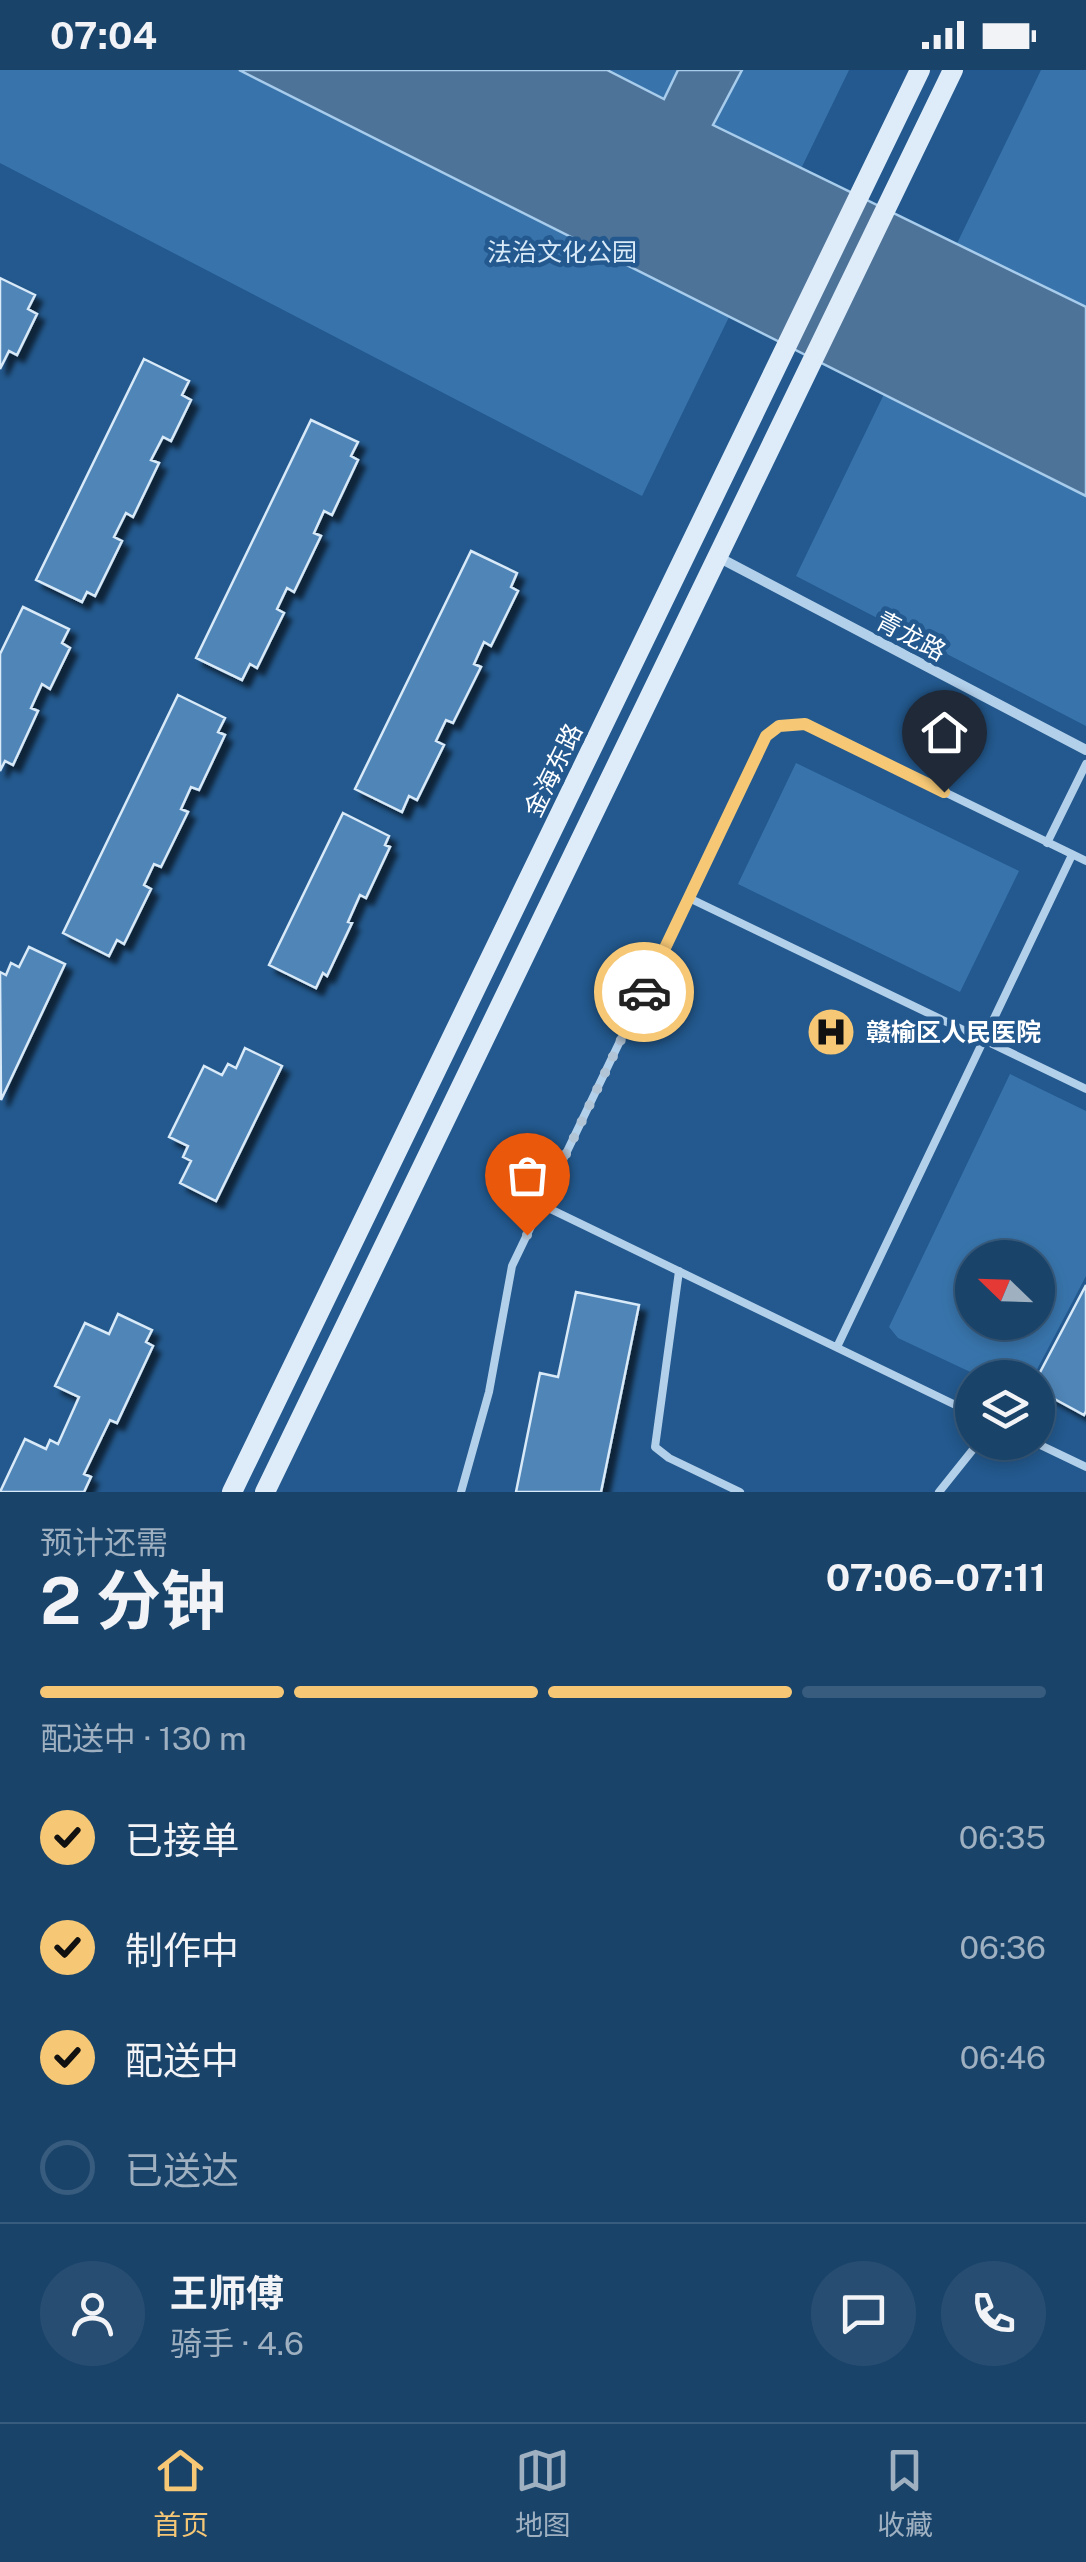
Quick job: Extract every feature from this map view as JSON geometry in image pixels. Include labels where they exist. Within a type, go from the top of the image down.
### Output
[{"type":"main road","name":"金海东路","points":[[232,1492],[920,70]]},
{"type":"main road","points":[[265,1492],[953,70]]},
{"type":"street","name":"青龙路","points":[[718,557],[1086,750]]},
{"type":"lane","points":[[461,1492],[489,1392],[512,1266],[766,736],[779,726],[805,724],[1086,862]]},
{"type":"lane","points":[[1047,842],[1086,764]]},
{"type":"lane","points":[[837,1347],[1072,854]]},
{"type":"lane","points":[[689,898],[1086,1089]]},
{"type":"lane","points":[[542,1205],[955,1405]]},
{"type":"lane","points":[[679,1271],[655,1447],[669,1458],[740,1492]]},
{"type":"lane","points":[[1055,1452],[1086,1468]]},
{"type":"lane","points":[[939,1492],[965,1460]]},
{"type":"green space","name":"法治文化公园","points":[[0,70],[849,70],[642,496],[0,163]]},
{"type":"green space","points":[[1041,70],[1086,70],[1086,726],[796,576]]},
{"type":"green space","points":[[796,763],[1019,871],[960,992],[738,884]]},
{"type":"green space","points":[[1010,1074],[1086,1111],[1086,1276],[1055,1335],[1055,1240],[955,1240],[955,1340],[1052,1340],[1042,1360],[955,1360],[955,1365],[898,1338],[889,1327]]},
{"type":"shaded area","points":[[239,70],[607,70],[664,99],[678,70],[742,70],[713,125],[1086,307],[1086,496]]},
{"type":"building","points":[[0,278],[35,295],[28,309],[37,314],[17,355],[9,351],[0,369]]},
{"type":"building","points":[[144,359],[189,381],[182,395],[191,400],[171,441],[163,437],[151,460],[159,463],[133,517],[126,513],[114,537],[122,541],[95,596],[87,592],[82,602],[36,580]]},
{"type":"building","points":[[311,420],[358,442],[351,456],[358,460],[332,515],[324,511],[314,533],[321,536],[294,592],[287,588],[277,609],[284,613],[257,668],[250,664],[242,680],[196,658]]},
{"type":"building","points":[[471,551],[517,573],[511,587],[518,591],[491,646],[484,642],[474,664],[481,667],[453,723],[446,720],[436,741],[444,745],[417,800],[409,796],[402,812],[355,789]]},
{"type":"building","points":[[23,607],[69,629],[62,643],[70,648],[50,689],[42,684],[31,708],[38,711],[13,765],[5,761],[0,771],[0,654]]},
{"type":"building","points":[[178,695],[225,718],[218,732],[225,735],[199,790],[191,787],[181,809],[188,812],[161,867],[154,864],[144,885],[151,889],[124,944],[117,940],[109,956],[63,933]]},
{"type":"building","points":[[343,813],[389,836],[385,845],[390,847],[366,898],[360,895],[348,922],[352,923],[327,976],[323,973],[316,988],[269,965]]},
{"type":"building","points":[[29,947],[65,964],[1,1100],[0,972],[6,975],[11,963],[19,967]]},
{"type":"building","points":[[245,1048],[282,1066],[216,1201],[180,1183],[191,1161],[183,1157],[188,1146],[169,1137],[204,1066],[222,1075],[228,1064],[236,1068]]},
{"type":"building","points":[[1086,1285],[1084,1415],[1055,1399],[1055,1360],[1046,1360]]},
{"type":"building","points":[[576,1292],[639,1305],[601,1492],[516,1492],[540,1373],[558,1377]]},
{"type":"building","points":[[118,1314],[152,1330],[146,1342],[153,1346],[117,1423],[110,1420],[84,1474],[91,1477],[84,1492],[0,1492],[25,1439],[46,1449],[50,1440],[58,1444],[79,1397],[55,1386],[85,1323],[109,1334]]},
{"type":"way so far","points":[[527,1235],[644,992]]},
{"type":"place","name":"赣榆区人民医院","points":[[831,1032]]},
{"type":"route","points":[[644,992],[766,736],[779,726],[805,724],[944,792]]}]
